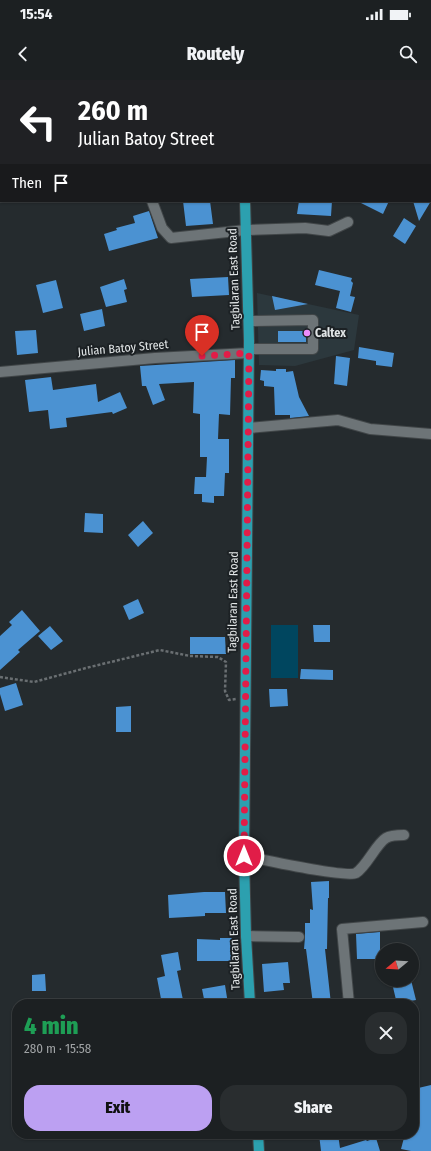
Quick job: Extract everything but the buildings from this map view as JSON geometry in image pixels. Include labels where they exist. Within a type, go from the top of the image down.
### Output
[{"type":"main road","name":"Tagbilaran East Road","points":[[245,202],[249,351],[249,428],[244,856],[250,999]]},
{"type":"main road","points":[[258,1139],[259,1151]]},
{"type":"street","points":[[152,202],[162,228],[171,238],[246,230],[305,228],[329,231],[348,222]]},
{"type":"street","name":"Julian Batoy Street","points":[[0,372],[249,351],[314,349],[313,320],[248,321]]},
{"type":"street","points":[[249,428],[338,420],[370,428],[431,434]]},
{"type":"street","points":[[244,856],[320,870],[355,873],[362,867],[386,838],[404,835]]},
{"type":"street","points":[[349,999],[342,929],[423,922]]},
{"type":"street","points":[[246,936],[299,937]]},
{"type":"path","points":[[0,677],[34,682],[160,650],[190,656],[218,656],[226,662],[225,691],[229,700],[245,699]]},
{"type":"shaded area","name":"Caltex","points":[[257,293],[359,315],[354,350],[295,366],[259,365]]},
{"type":"shaded area","points":[[271,625],[298,625],[298,678],[271,678]]},
{"type":"place","name":"Caltex","points":[[307,333]]},
{"type":"route","points":[[202,356],[249,353],[244,856]]}]
